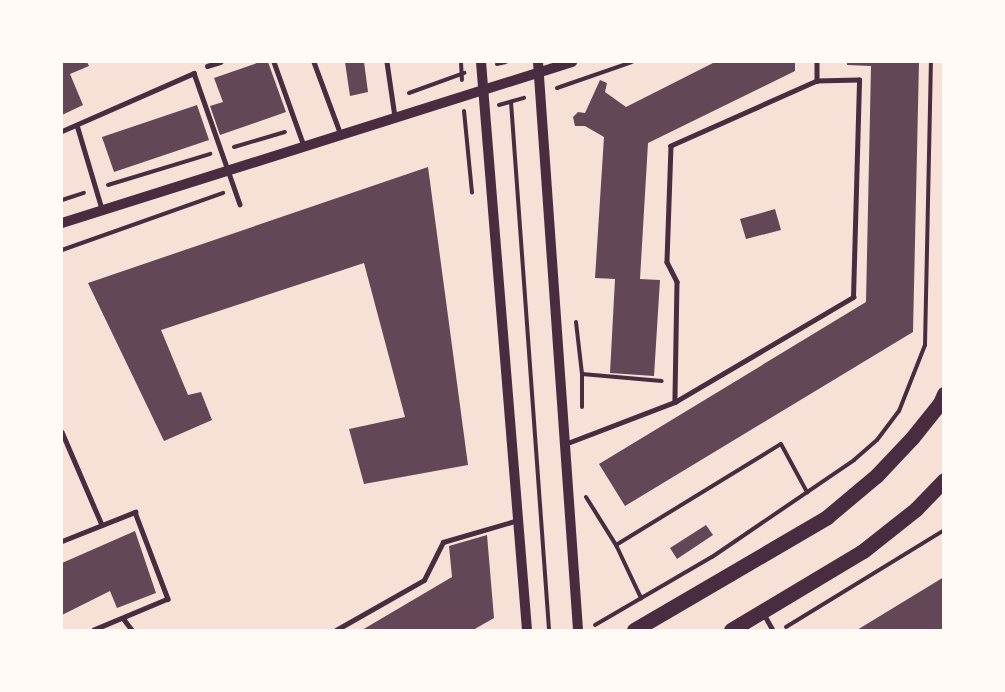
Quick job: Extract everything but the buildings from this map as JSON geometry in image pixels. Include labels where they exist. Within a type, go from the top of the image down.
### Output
[{"type":"main road","points":[[634,630],[826,517],[877,476],[912,438],[940,403],[944,394]]},
{"type":"main road","points":[[731,630],[863,551],[916,509],[944,480]]},
{"type":"street","points":[[481,62],[527,630]]},
{"type":"street","points":[[538,62],[579,630]]},
{"type":"street","points":[[62,222],[572,62]]},
{"type":"lane","points":[[207,66],[220,62]]},
{"type":"lane","points":[[274,62],[304,146]]},
{"type":"lane","points":[[314,62],[341,135]]},
{"type":"lane","points":[[387,62],[395,117]]},
{"type":"lane","points":[[817,62],[818,81]]},
{"type":"lane","points":[[62,131],[194,73],[240,204]]},
{"type":"lane","points":[[565,444],[675,402],[853,297],[860,80],[818,81],[670,146],[667,262],[677,282],[675,402]]},
{"type":"lane","points":[[77,125],[103,210]]},
{"type":"lane","points":[[62,432],[102,525]]},
{"type":"lane","points":[[62,541],[135,512],[168,599],[94,630]]},
{"type":"lane","points":[[336,630],[424,580],[443,542],[518,520]]},
{"type":"lane","points":[[763,612],[773,630]]},
{"type":"lane","points":[[123,618],[132,630]]},
{"type":"path","points":[[392,99],[462,74],[461,62]]},
{"type":"path","points":[[454,119],[540,94],[632,62]]},
{"type":"path","points":[[587,630],[712,556],[854,460],[877,440],[899,411],[925,345],[931,62]]},
{"type":"path","points":[[511,102],[549,630]]},
{"type":"path","points":[[62,200],[298,128]]},
{"type":"path","points":[[62,250],[235,188]]},
{"type":"path","points":[[582,374],[675,382]]},
{"type":"path","points":[[616,545],[781,444],[807,492]]},
{"type":"path","points":[[583,491],[616,545],[641,598]]},
{"type":"path","points":[[779,630],[944,530]]}]
